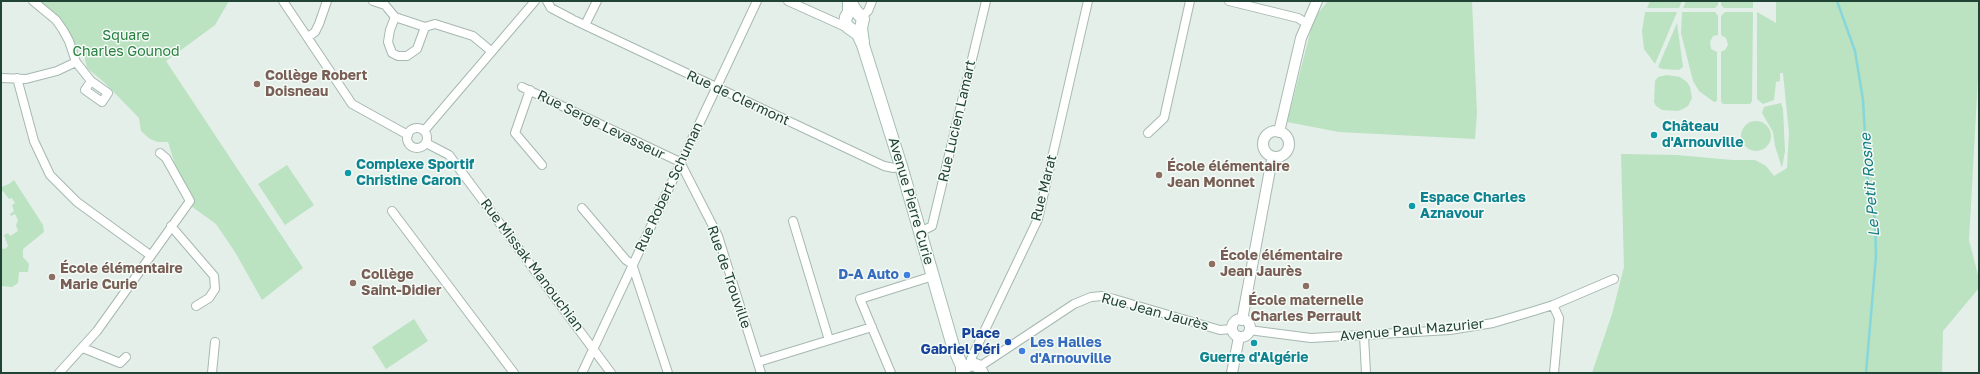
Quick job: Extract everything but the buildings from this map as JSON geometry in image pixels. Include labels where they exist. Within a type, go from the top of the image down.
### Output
[{"type":"main road","name":"Avenue Pierre Curie","points":[[849,1],[852,21],[863,45],[901,166],[933,276],[968,365]]},
{"type":"street","points":[[33,1],[56,20],[69,41],[76,62],[91,81]]},
{"type":"street","points":[[283,1],[352,104],[408,135]]},
{"type":"street","points":[[308,37],[315,32],[327,1]]},
{"type":"street","points":[[373,1],[385,5],[395,17],[425,27],[435,24],[473,36],[491,51]]},
{"type":"street","points":[[424,131],[535,1]]},
{"type":"street","name":"Rue de Clermont","points":[[547,1],[551,8],[574,20],[884,166],[894,168],[901,166]]},
{"type":"street","points":[[585,25],[597,1]]},
{"type":"street","name":"Rue Robert Schuman","points":[[582,373],[757,1]]},
{"type":"street","points":[[788,1],[852,21],[868,11],[872,1]]},
{"type":"street","name":"Rue Lucien Lamart","points":[[920,232],[932,226],[986,1]]},
{"type":"street","name":"Rue Marat","points":[[968,365],[1038,219],[1088,1]]},
{"type":"street","points":[[1148,133],[1164,118],[1190,1]]},
{"type":"street","points":[[1229,1],[1298,18],[1306,23]]},
{"type":"street","points":[[1278,132],[1301,38],[1306,23],[1318,1]]},
{"type":"street","points":[[395,17],[390,30],[388,42],[392,53],[398,56],[407,56],[416,49],[425,27]]},
{"type":"street","points":[[1,78],[17,78],[48,74],[76,62]]},
{"type":"street","points":[[17,78],[34,141],[50,175],[60,187],[83,206],[150,255]]},
{"type":"street","name":"Rue Serge Levasseur","points":[[542,165],[515,133],[526,89],[680,162]]},
{"type":"street","points":[[415,128],[424,131],[427,137],[426,143],[418,148],[412,147],[408,141],[408,135],[415,128]]},
{"type":"street","points":[[1278,132],[1287,139],[1288,146],[1282,156],[1274,157],[1264,150],[1263,142],[1271,133],[1278,132]]},
{"type":"street","name":"Rue Missak Manouchian","points":[[426,143],[452,158],[612,373]]},
{"type":"street","points":[[59,373],[83,348],[190,201],[166,158],[160,153]]},
{"type":"street","points":[[1242,320],[1271,164],[1274,157]]},
{"type":"street","name":"Rue de Trouville","points":[[680,162],[718,236],[761,373]]},
{"type":"street","points":[[582,208],[626,260],[632,264],[668,373]]},
{"type":"street","points":[[392,211],[514,373]]},
{"type":"street","points":[[793,221],[829,340]]},
{"type":"street","points":[[171,226],[214,276],[215,289],[209,298],[196,306]]},
{"type":"street","points":[[891,373],[860,299],[933,276]]},
{"type":"street","name":"Avenue Paul Mazurier","points":[[1249,330],[1310,338],[1450,330],[1493,323],[1553,305],[1614,279]]},
{"type":"street","name":"Rue Jean Jaurès","points":[[968,365],[1074,304],[1091,297],[1102,296],[1114,299],[1235,333]]},
{"type":"street","points":[[1553,305],[1559,318],[1554,373]]},
{"type":"street","points":[[1235,333],[1247,335],[1249,330],[1248,324],[1242,320]]},
{"type":"street","points":[[1232,373],[1235,333],[1234,323],[1242,320]]},
{"type":"street","points":[[758,362],[872,327]]},
{"type":"street","points":[[1364,336],[1366,373]]},
{"type":"street","points":[[212,373],[215,342]]},
{"type":"street","points":[[83,348],[120,363],[126,357]]},
{"type":"green space","name":"Square Charles Gounod","points":[[39,1],[229,1],[215,25],[166,61],[303,268],[262,300],[235,252],[216,224],[191,206],[194,201],[178,174],[168,142],[158,142],[150,139],[141,131],[139,118],[105,83],[87,68],[84,55],[78,51],[62,24]]},
{"type":"green space","points":[[1328,1],[1472,1],[1477,113],[1475,139],[1339,132],[1287,122],[1314,18]]},
{"type":"green space","points":[[1650,1],[1682,1],[1679,8],[1647,8]]},
{"type":"green space","points":[[1686,1],[1718,1],[1718,5],[1715,8],[1683,8]]},
{"type":"green space","points":[[1721,1],[1753,1],[1753,8],[1724,8],[1721,5]]},
{"type":"green space","points":[[1776,1],[1979,1],[1979,60],[1969,240],[1979,279],[1979,288],[1943,331],[1942,373],[1592,373],[1612,314],[1624,267],[1621,154],[1677,155],[1732,160],[1755,160],[1766,166],[1774,176],[1787,168],[1789,133],[1783,73],[1780,73],[1780,81],[1776,82],[1774,100],[1763,104],[1757,99],[1757,12],[1776,23]]},
{"type":"green space","points":[[1645,12],[1677,12],[1655,64],[1644,49],[1642,31]]},
{"type":"green space","points":[[1682,12],[1715,12],[1718,16],[1718,35],[1713,36],[1710,42],[1711,49],[1717,52],[1717,101],[1714,102],[1699,91],[1693,81],[1681,33]]},
{"type":"green space","points":[[1725,12],[1753,12],[1752,101],[1750,104],[1723,104],[1721,102],[1721,52],[1725,50],[1728,45],[1726,38],[1721,35],[1721,16]]},
{"type":"green space","points":[[1677,23],[1683,67],[1679,70],[1662,69],[1658,67]]},
{"type":"green space","points":[[1667,75],[1680,77],[1687,82],[1690,87],[1692,98],[1688,106],[1678,111],[1662,110],[1656,106],[1654,102],[1655,81],[1658,77]]},
{"type":"green space","points":[[1781,103],[1783,109],[1785,151],[1782,168],[1775,146],[1773,132],[1762,113],[1764,107]]},
{"type":"green space","points":[[1756,121],[1767,125],[1771,136],[1767,147],[1756,151],[1745,147],[1741,136],[1745,125]]},
{"type":"green space","points":[[287,165],[314,205],[285,225],[258,184]]},
{"type":"green space","points":[[14,180],[43,225],[44,232],[23,249],[23,257],[29,264],[28,272],[19,272],[18,283],[12,287],[1,286],[1,248],[5,249],[8,246],[4,235],[8,233],[10,236],[18,231],[16,225],[18,220],[15,214],[11,216],[10,214],[14,211],[12,205],[15,203],[12,198],[9,199],[3,191],[1,192],[1,187]]},
{"type":"green space","points":[[414,319],[428,341],[386,369],[372,347]]},
{"type":"waterway","name":"Le Petit Rosne","points":[[1837,1],[1855,51],[1863,100],[1868,185],[1875,219],[1876,256],[1866,373]]},
{"type":"place","name":"Collège Robert Doisneau","points":[[257,84]]},
{"type":"place","name":"Château d'Arnouville","points":[[1654,135]]},
{"type":"place","name":"Complexe Sportif Christine Caron","points":[[348,173]]},
{"type":"place","name":"École élémentaire Jean Monnet","points":[[1159,175]]},
{"type":"place","name":"Espace Charles Aznavour","points":[[1412,206]]},
{"type":"place","name":"École élémentaire Jean Jaurès","points":[[1212,264]]},
{"type":"place","name":"D-A Auto","points":[[907,275]]},
{"type":"place","name":"École élémentaire Marie Curie","points":[[52,277]]},
{"type":"place","name":"Collège Saint-Didier","points":[[353,283]]},
{"type":"place","name":"École maternelle Charles Perrault","points":[[1306,286]]},
{"type":"place","name":"Place Gabriel Péri","points":[[1008,342]]},
{"type":"place","name":"Guerre d'Algérie","points":[[1254,343]]},
{"type":"place","name":"Les Halles d'Arnouville","points":[[1022,351]]}]
